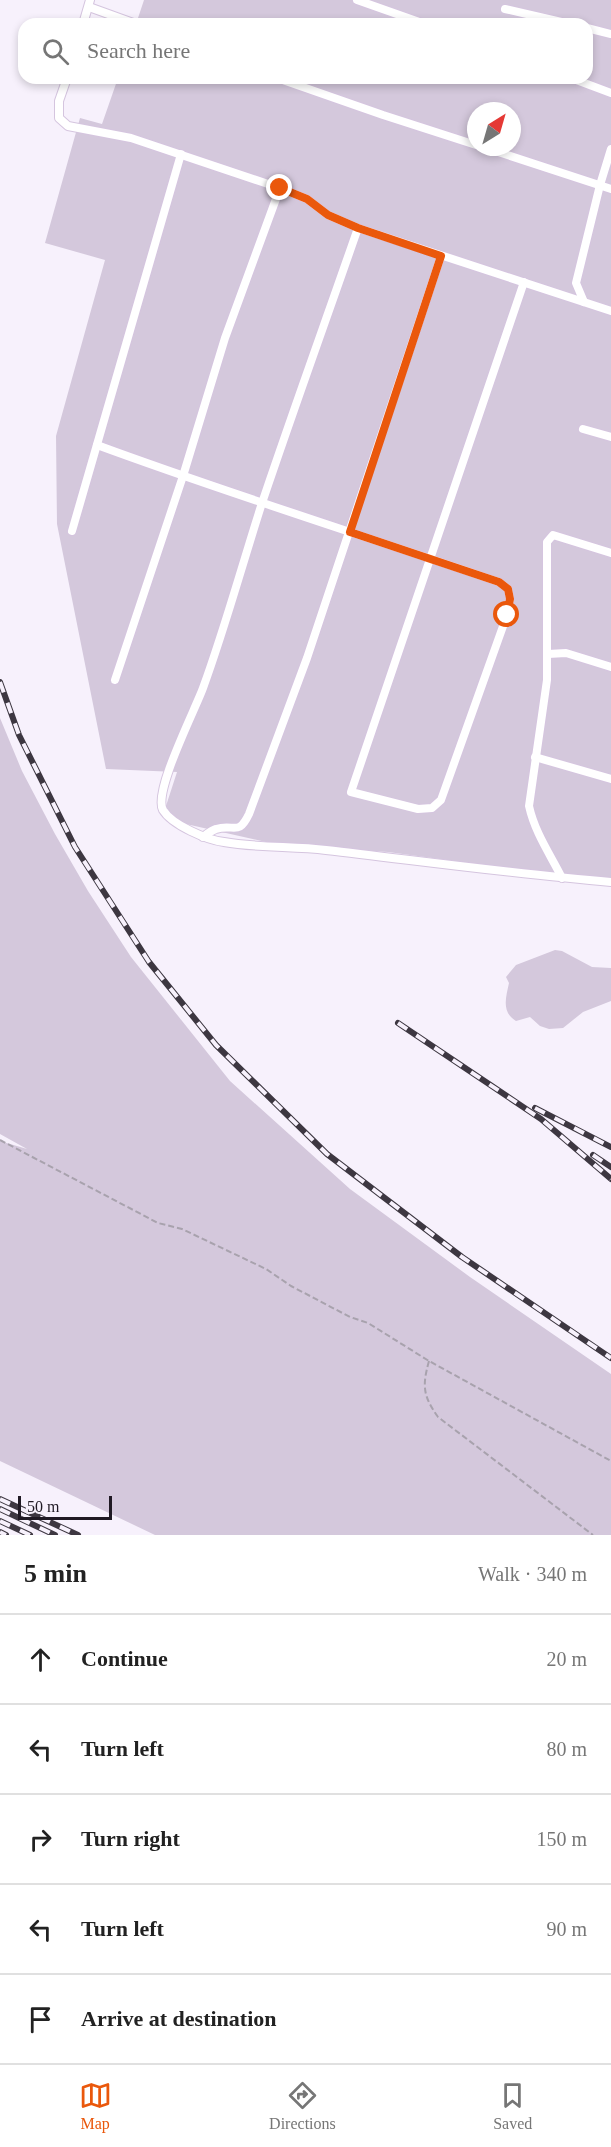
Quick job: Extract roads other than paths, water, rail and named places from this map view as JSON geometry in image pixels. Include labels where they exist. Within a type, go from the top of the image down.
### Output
[{"type":"lane","points":[[357,0],[408,18]]},
{"type":"lane","points":[[89,4],[122,18]]},
{"type":"lane","points":[[505,9],[544,18]]},
{"type":"lane","points":[[593,29],[611,33]]},
{"type":"lane","points":[[65,84],[59,101],[59,118],[68,126],[131,138],[181,154],[307,199],[328,215],[358,228],[611,311]]},
{"type":"lane","points":[[294,84],[467,142]]},
{"type":"lane","points":[[587,84],[611,93]]},
{"type":"lane","points":[[584,302],[576,283],[611,149]]},
{"type":"lane","points":[[72,531],[181,154]]},
{"type":"lane","points":[[511,156],[611,189]]},
{"type":"lane","points":[[115,680],[183,476],[225,339],[280,188]]},
{"type":"lane","points":[[358,228],[262,503],[203,688],[166,777],[160,799],[163,809],[173,820],[203,837],[224,842],[326,850],[611,882]]},
{"type":"lane","points":[[203,837],[217,828],[236,829],[245,823],[249,814],[307,658],[441,256]]},
{"type":"lane","points":[[97,445],[262,503],[350,532],[431,559],[499,582],[508,589],[510,599],[507,615],[441,800],[432,808],[418,809],[351,792],[431,559],[524,282]]},
{"type":"lane","points":[[583,429],[611,437]]},
{"type":"lane","points":[[562,878],[531,818],[529,806],[547,681],[547,542],[553,535],[611,553]]},
{"type":"lane","points":[[548,654],[566,653],[611,667]]},
{"type":"lane","points":[[535,757],[611,779]]},
{"type":"railway","points":[[0,682],[19,735],[75,847],[149,962],[216,1045],[327,1154],[462,1257],[611,1358]]},
{"type":"railway","points":[[398,1023],[541,1119],[611,1179]]},
{"type":"railway","points":[[535,1108],[611,1147]]},
{"type":"railway","points":[[593,1155],[611,1167]]},
{"type":"railway","points":[[0,1499],[78,1535]]},
{"type":"railway","points":[[0,1509],[55,1535]]},
{"type":"railway","points":[[0,1521],[30,1535]]},
{"type":"railway","points":[[0,1532],[6,1535]]}]
